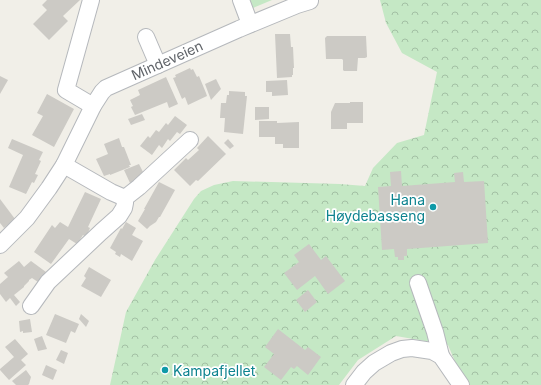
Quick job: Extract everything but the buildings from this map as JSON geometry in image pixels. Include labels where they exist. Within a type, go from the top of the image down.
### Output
[{"type":"street","points":[[91,0],[66,90],[93,106]]},
{"type":"street","points":[[241,0],[250,24]]},
{"type":"street","name":"Mindeveien","points":[[0,245],[27,218],[64,165],[93,106],[106,88],[250,24],[310,1]]},
{"type":"street","points":[[146,37],[158,64]]},
{"type":"street","points":[[31,306],[48,282],[118,216],[124,208],[125,198],[190,140]]},
{"type":"street","points":[[64,165],[125,198]]},
{"type":"street","points":[[418,283],[435,332],[441,356],[461,385]]},
{"type":"street","points":[[354,385],[364,372],[374,363],[402,349],[412,348],[432,351],[441,356]]},
{"type":"green space","points":[[250,0],[272,0],[253,8]]},
{"type":"green space","points":[[380,0],[541,0],[541,385],[465,385],[448,345],[396,336],[358,360],[339,385],[110,385],[126,312],[155,260],[194,199],[201,191],[214,185],[233,181],[365,186],[373,168],[397,143],[424,135],[437,72],[402,53],[386,23]]},
{"type":"place","name":"Hana Høydebasseng","points":[[433,207]]},
{"type":"place","name":"Kampafjellet","points":[[165,370]]}]
